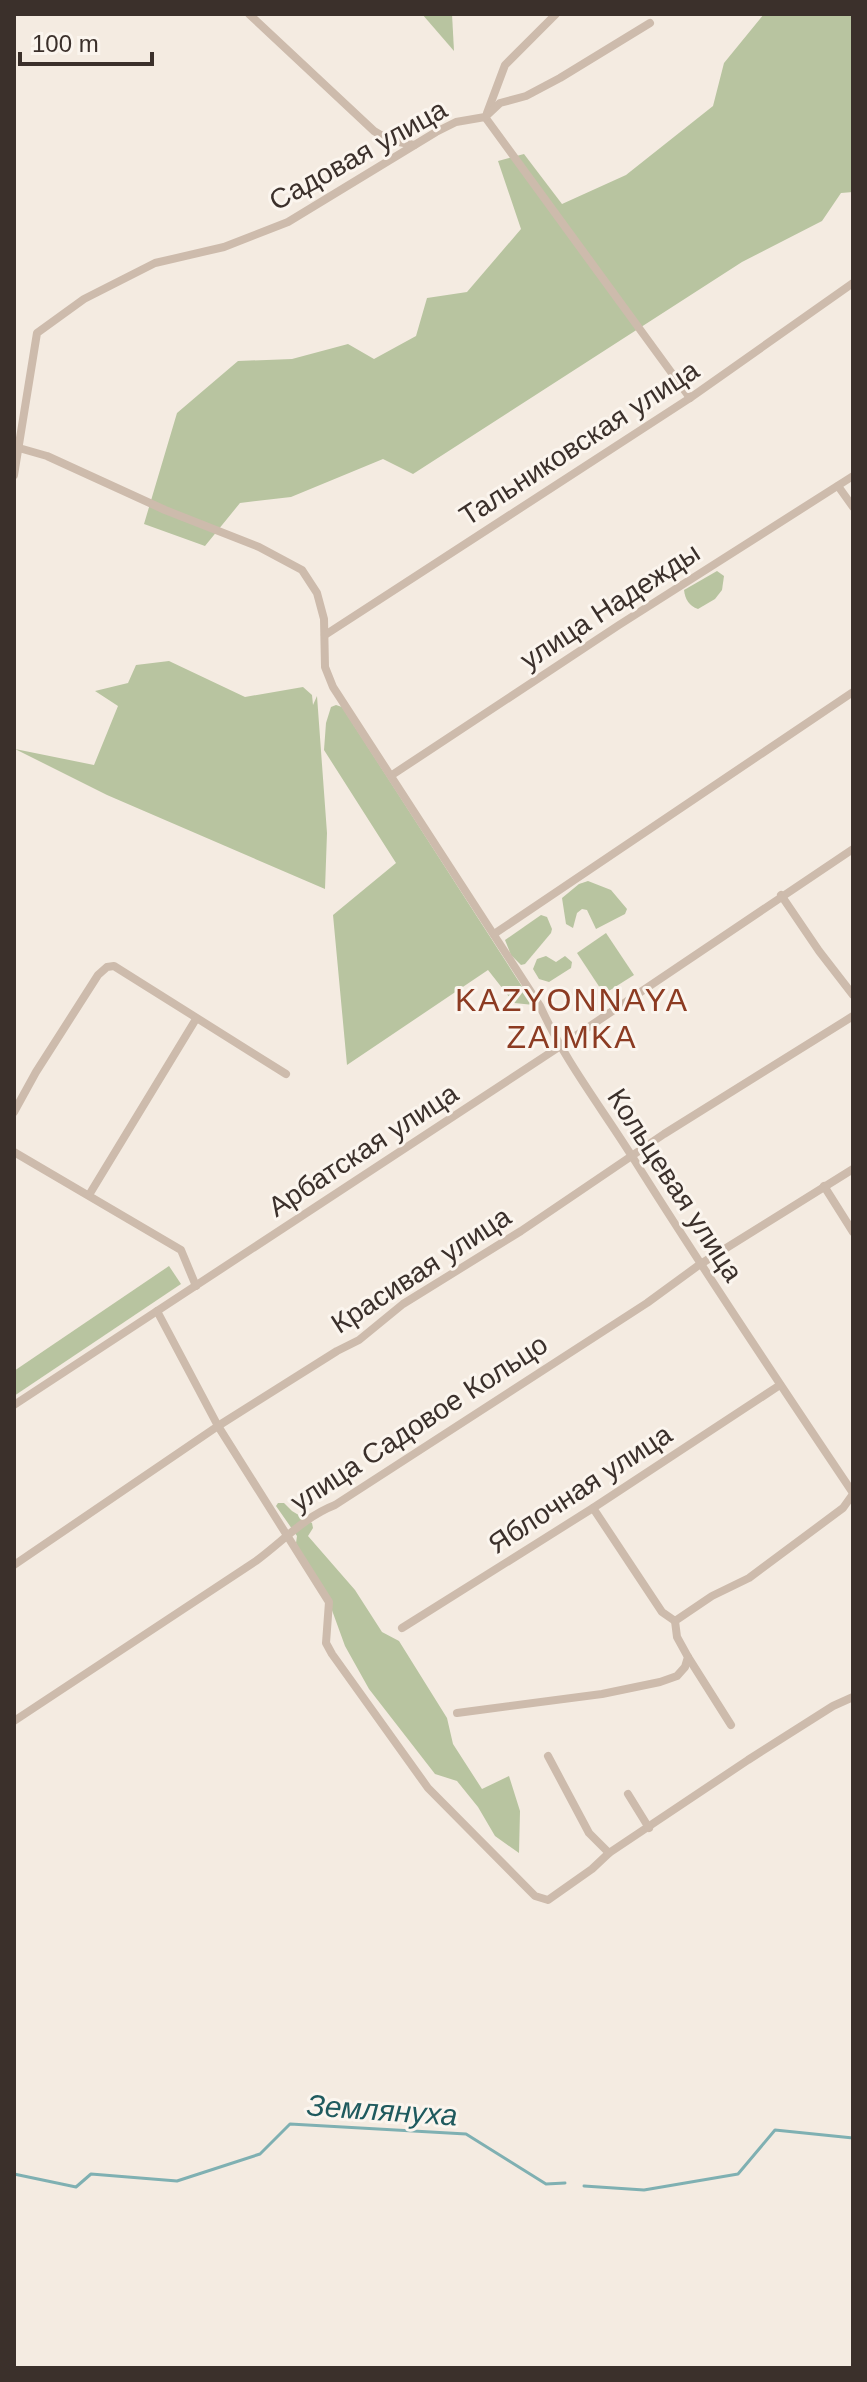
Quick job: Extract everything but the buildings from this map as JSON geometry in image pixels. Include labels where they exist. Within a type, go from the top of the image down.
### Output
[{"type":"street","points":[[249,14],[374,131],[389,140],[415,145]]},
{"type":"street","points":[[556,14],[505,65],[485,117],[690,398]]},
{"type":"street","name":"Садовая улица","points":[[14,475],[37,333],[84,299],[155,263],[224,247],[288,222],[456,122],[485,117],[500,103],[526,96],[560,78],[650,23]]},
{"type":"street","name":"Тальниковская улица","points":[[325,635],[690,398],[853,283]]},
{"type":"street","name":"Кольцевая улица","points":[[19,448],[47,456],[165,510],[259,547],[302,570],[317,593],[325,635],[325,667],[333,687],[540,1006],[559,1047],[699,1265],[853,1494]]},
{"type":"street","name":"улица Надежды","points":[[392,775],[853,476]]},
{"type":"street","points":[[838,486],[853,507]]},
{"type":"street","points":[[494,934],[853,692]]},
{"type":"street","name":"Арбатская улица","points":[[14,1405],[559,1047],[853,849]]},
{"type":"street","points":[[781,895],[853,995]]},
{"type":"street","points":[[14,1112],[98,975],[107,967],[114,966],[286,1074]]},
{"type":"street","name":"Красивая улица","points":[[14,1565],[218,1426],[359,1340],[403,1304],[633,1158],[664,1134],[853,1016]]},
{"type":"street","points":[[89,1195],[196,1019]]},
{"type":"street","points":[[14,1152],[181,1250],[196,1286]]},
{"type":"street","name":"улица Садовое Кольцо","points":[[14,1721],[256,1561],[287,1534],[607,1329],[699,1265],[853,1169]]},
{"type":"street","points":[[824,1186],[853,1232]]},
{"type":"street","points":[[157,1311],[218,1426],[329,1602],[326,1643],[332,1654],[428,1788],[535,1896],[548,1900],[609,1853],[773,1744],[853,1697]]},
{"type":"street","name":"Яблочная улица","points":[[402,1628],[780,1385]]},
{"type":"street","points":[[675,1621],[712,1596],[749,1578],[843,1508],[853,1494]]},
{"type":"street","points":[[593,1508],[662,1612],[675,1621],[677,1637],[731,1725]]},
{"type":"street","points":[[457,1713],[602,1694],[660,1682],[677,1676],[685,1667],[688,1657]]},
{"type":"street","points":[[548,1756],[589,1833],[609,1853]]},
{"type":"street","points":[[628,1794],[649,1828]]},
{"type":"green space","points":[[422,14],[452,14],[454,51]]},
{"type":"green space","points":[[764,14],[853,14],[853,192],[841,193],[822,221],[742,262],[413,474],[383,459],[291,497],[240,503],[205,546],[144,524],[177,413],[238,361],[292,359],[348,344],[374,359],[416,336],[427,298],[467,292],[521,229],[498,161],[524,154],[562,204],[626,175],[713,106],[724,63]]},
{"type":"green space","points":[[717,571],[724,576],[722,590],[715,599],[698,609],[692,606],[684,590]]},
{"type":"green space","points":[[169,661],[245,697],[303,687],[312,695],[313,705],[317,696],[327,833],[325,889],[107,795],[15,749],[94,765],[118,706],[95,691],[128,683],[136,665]]},
{"type":"green space","points":[[331,707],[342,707],[534,1005],[514,1003],[488,970],[347,1065],[333,915],[396,863],[324,750],[326,723]]},
{"type":"green space","points":[[588,881],[611,890],[627,909],[625,914],[596,929],[587,910],[582,909],[577,913],[573,928],[566,924],[562,898],[579,884]]},
{"type":"green space","points":[[541,915],[547,917],[551,933],[521,965],[511,955],[505,940]]},
{"type":"green space","points":[[606,933],[634,975],[604,994],[577,953]]},
{"type":"green space","points":[[546,956],[556,962],[565,956],[572,962],[571,968],[549,982],[539,979],[533,969],[537,959]]},
{"type":"green space","points":[[169,1266],[181,1284],[14,1396],[14,1371]]},
{"type":"green space","points":[[284,1503],[312,1523],[313,1528],[308,1536],[355,1590],[382,1632],[399,1641],[447,1718],[453,1744],[482,1789],[509,1776],[520,1811],[519,1853],[495,1836],[478,1807],[457,1781],[435,1774],[369,1689],[345,1646],[329,1602],[296,1543],[297,1536],[276,1506]]},
{"type":"waterway","name":"Землянуха","points":[[14,2174],[76,2187],[91,2174],[177,2181],[260,2154],[290,2124],[466,2134],[546,2184],[565,2183]]},
{"type":"waterway","name":"Землянуха","points":[[584,2186],[644,2190],[738,2174],[775,2130],[853,2138]]},
{"type":"district","name":"KAZYONNAYA ZAIMKA","points":[[572,1018]]}]
